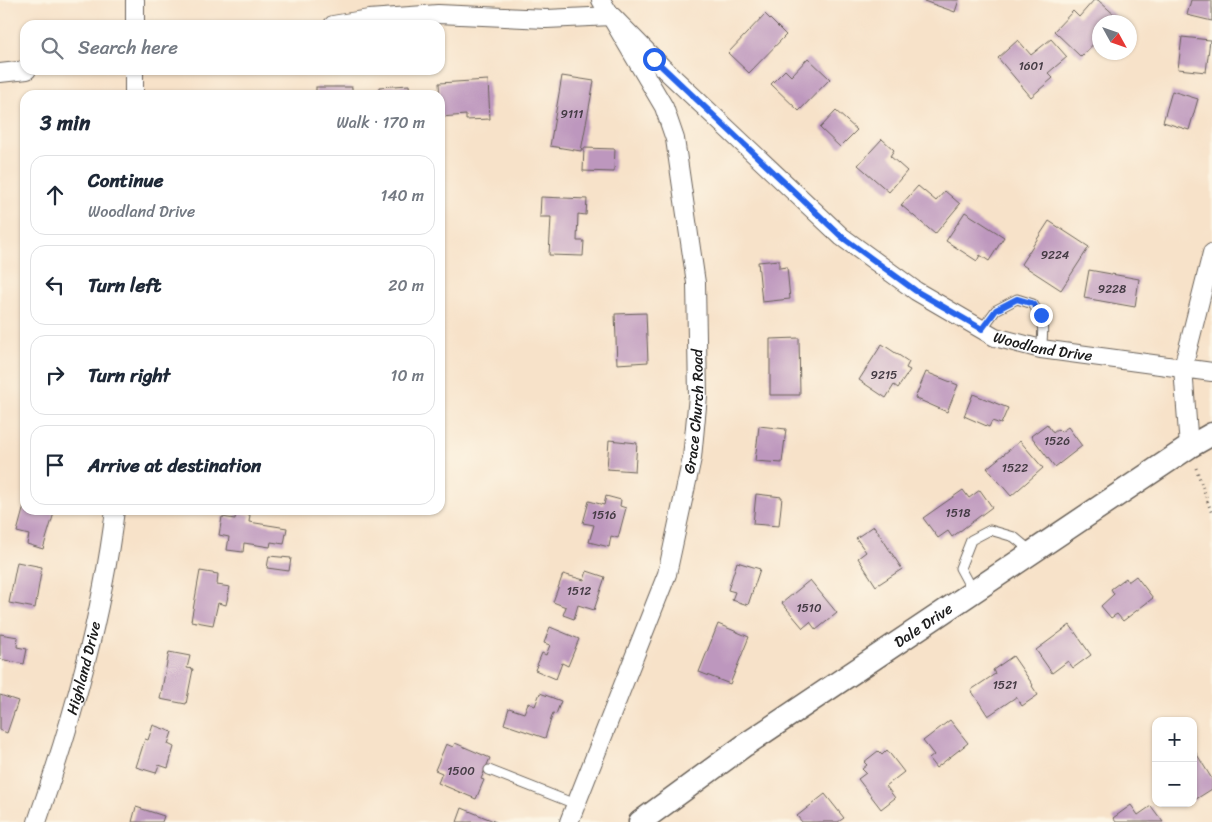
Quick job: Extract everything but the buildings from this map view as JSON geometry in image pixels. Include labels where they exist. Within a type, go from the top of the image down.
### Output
[{"type":"street","points":[[134,20],[135,0]]},
{"type":"street","name":"Grace Church Road","points":[[569,822],[667,574],[692,458],[698,396],[696,284],[675,139],[664,107],[601,0]]},
{"type":"street","points":[[363,20],[438,14],[546,19],[612,16]]},
{"type":"street","name":"Woodland Drive","points":[[612,16],[662,67],[842,237],[916,291],[995,337],[1041,350],[1212,372]]},
{"type":"street","points":[[0,73],[20,71]]},
{"type":"street","points":[[134,75],[134,90]]},
{"type":"street","points":[[1192,456],[1184,368],[1212,253]]},
{"type":"street","name":"Dale Drive","points":[[640,822],[745,745],[1032,552],[1192,456],[1212,434]]},
{"type":"street","name":"Highland Drive","points":[[37,822],[59,759],[84,672],[109,557],[114,515]]},
{"type":"lane","points":[[982,329],[996,310],[1017,299],[1034,304],[1041,315],[1043,335],[1041,350]]},
{"type":"lane","points":[[973,592],[960,568],[971,540],[990,530],[1014,537],[1032,552]]},
{"type":"lane","points":[[489,770],[575,804]]},
{"type":"path","points":[[1192,456],[1212,514]]},
{"type":"route","points":[[654,59],[842,237],[916,291],[982,329],[996,310],[1017,299],[1034,304],[1041,315]]}]
